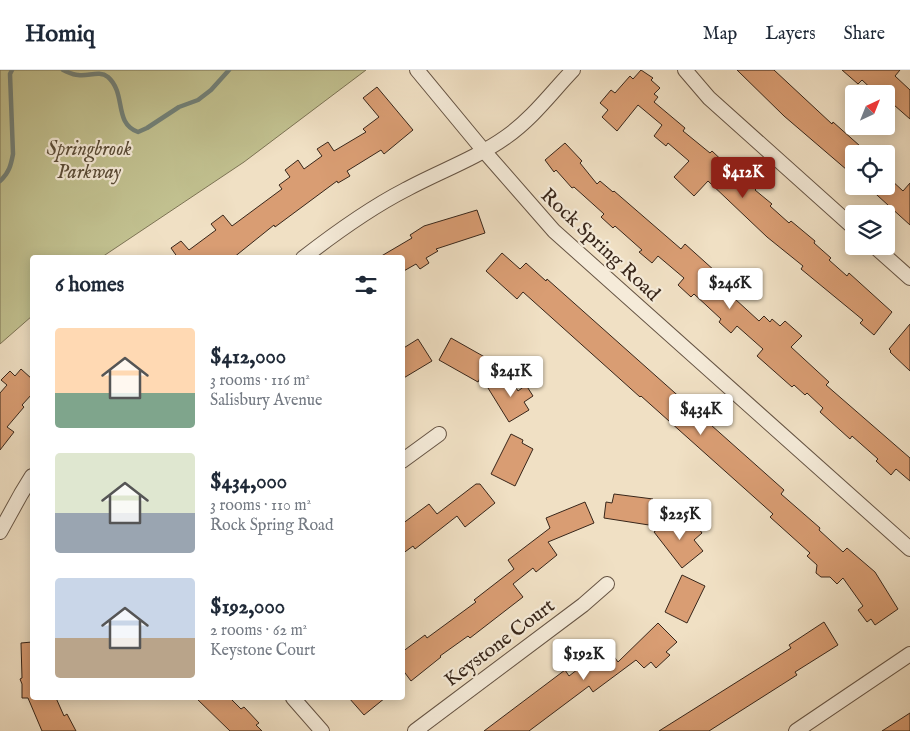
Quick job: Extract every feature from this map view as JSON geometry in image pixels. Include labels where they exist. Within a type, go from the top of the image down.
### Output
[{"type":"street","name":"Rock Spring Road","points":[[417,70],[554,231],[910,549]]},
{"type":"street","points":[[307,255],[403,191],[484,151],[506,137],[527,121],[574,70]]},
{"type":"street","points":[[684,70],[709,98],[845,220]]},
{"type":"street","points":[[884,255],[910,278]]},
{"type":"street","points":[[405,459],[439,434]]},
{"type":"street","points":[[0,532],[27,498],[30,485]]},
{"type":"street","name":"Keystone Court","points":[[415,731],[607,584]]},
{"type":"street","points":[[796,731],[910,654]]},
{"type":"street","points":[[295,700],[322,731]]},
{"type":"green space","name":"Springbrook Parkway","points":[[0,70],[366,70],[244,162],[105,255],[30,255],[30,318],[0,344]]},
{"type":"building","points":[[641,70],[653,78],[651,80],[660,88],[654,94],[658,97],[654,102],[685,128],[683,131],[710,153],[712,151],[730,168],[731,166],[772,204],[770,206],[789,223],[791,221],[815,241],[814,243],[831,258],[829,260],[847,276],[849,273],[892,312],[874,335],[860,323],[863,320],[801,269],[803,266],[767,237],[708,181],[694,196],[674,177],[689,161],[668,143],[666,146],[654,136],[662,125],[638,105],[617,131],[602,117],[608,110],[600,103],[611,90],[615,93],[630,76],[633,79]]},
{"type":"building","points":[[737,70],[774,70],[832,124],[833,122],[845,133],[845,135],[848,135],[859,145],[845,145],[845,168],[784,116]]},
{"type":"building","points":[[842,70],[900,70],[895,76],[910,90],[910,119],[895,106],[895,85],[867,85],[862,80],[858,84]]},
{"type":"building","points":[[377,87],[413,130],[384,154],[381,150],[347,171],[350,176],[338,183],[337,181],[275,227],[274,225],[237,255],[176,255],[171,248],[181,241],[189,250],[216,230],[211,224],[223,215],[232,226],[282,189],[279,185],[290,177],[285,170],[298,160],[304,169],[322,156],[317,149],[328,142],[334,151],[366,132],[363,129],[379,117],[363,98]]},
{"type":"building","points":[[565,143],[582,161],[580,163],[597,184],[600,181],[614,191],[681,249],[685,244],[715,271],[710,276],[759,321],[764,316],[770,322],[772,319],[780,326],[785,321],[802,336],[791,347],[829,382],[826,385],[910,458],[910,481],[896,469],[891,475],[876,461],[878,459],[852,436],[850,439],[820,412],[823,408],[807,393],[805,395],[794,385],[792,387],[757,356],[763,349],[737,326],[731,333],[719,322],[721,319],[694,294],[691,297],[678,285],[684,278],[658,256],[652,263],[639,252],[642,250],[615,226],[613,228],[601,217],[604,214],[574,187],[572,188],[556,170],[554,172],[545,160]]},
{"type":"building","points":[[910,183],[910,225],[895,211],[895,205],[888,205],[877,195],[895,195],[895,184],[903,191]]},
{"type":"building","points":[[477,210],[485,233],[436,249],[438,251],[426,258],[429,263],[420,269],[416,264],[405,270],[405,255],[383,255],[412,238],[410,235],[424,226]]},
{"type":"building","points":[[502,253],[520,269],[526,263],[546,281],[547,279],[784,490],[781,494],[820,528],[819,530],[843,552],[847,548],[875,572],[898,609],[875,625],[871,619],[867,622],[858,610],[863,606],[843,578],[837,584],[830,577],[821,577],[816,573],[817,565],[807,556],[810,553],[770,517],[773,514],[523,292],[517,299],[486,271]]},
{"type":"building","points":[[910,324],[910,371],[889,349]]},
{"type":"building","points":[[451,338],[490,360],[478,382],[439,360]]},
{"type":"building","points":[[418,339],[432,361],[405,377],[405,347]]},
{"type":"building","points":[[21,369],[30,377],[30,396],[22,405],[24,407],[7,427],[14,432],[0,450],[0,393],[7,385],[1,380],[10,371],[15,376]]},
{"type":"building","points":[[509,376],[518,391],[526,385],[533,396],[524,402],[529,410],[509,422],[488,388]]},
{"type":"building","points":[[511,434],[523,440],[522,443],[533,449],[515,486],[491,474]]},
{"type":"building","points":[[476,484],[480,484],[495,503],[465,527],[457,516],[415,549],[413,546],[405,552],[405,522],[429,504],[437,514]]},
{"type":"building","points":[[614,494],[653,499],[649,525],[604,518],[606,502],[612,503]]},
{"type":"building","points":[[585,502],[594,523],[548,542],[557,555],[536,572],[533,568],[513,584],[523,597],[470,638],[468,636],[440,656],[411,681],[405,673],[405,650],[425,635],[427,638],[476,602],[474,600],[514,569],[508,560],[550,528],[546,518]]},
{"type":"building","points":[[679,519],[686,528],[694,522],[702,533],[694,540],[703,551],[682,568],[654,532],[668,521],[671,525]]},
{"type":"building","points":[[682,575],[705,586],[687,623],[665,612]]},
{"type":"building","points":[[824,622],[838,645],[795,672],[797,675],[709,731],[659,731],[791,648],[789,645]]},
{"type":"building","points":[[658,623],[677,642],[666,652],[670,655],[656,668],[651,662],[644,668],[636,660],[593,692],[589,686],[529,731],[484,731],[565,670],[569,676],[607,647],[618,662]]},
{"type":"building","points":[[30,642],[30,700],[57,700],[64,716],[67,714],[76,731],[42,731],[28,698],[22,698],[20,679],[22,678],[21,643]]},
{"type":"building","points":[[198,700],[232,700],[241,709],[244,707],[259,723],[256,725],[262,731],[230,731]]},
{"type":"building","points":[[351,700],[383,700],[364,715]]},
{"type":"building","points":[[910,713],[910,731],[882,731]]},
{"type":"waterway","points":[[0,181],[9,169],[13,154],[10,74],[12,70]]},
{"type":"waterway","points":[[63,70],[76,75],[101,74],[108,77],[117,91],[125,122],[130,128],[138,132],[179,107],[198,100],[211,90],[229,70]]}]
